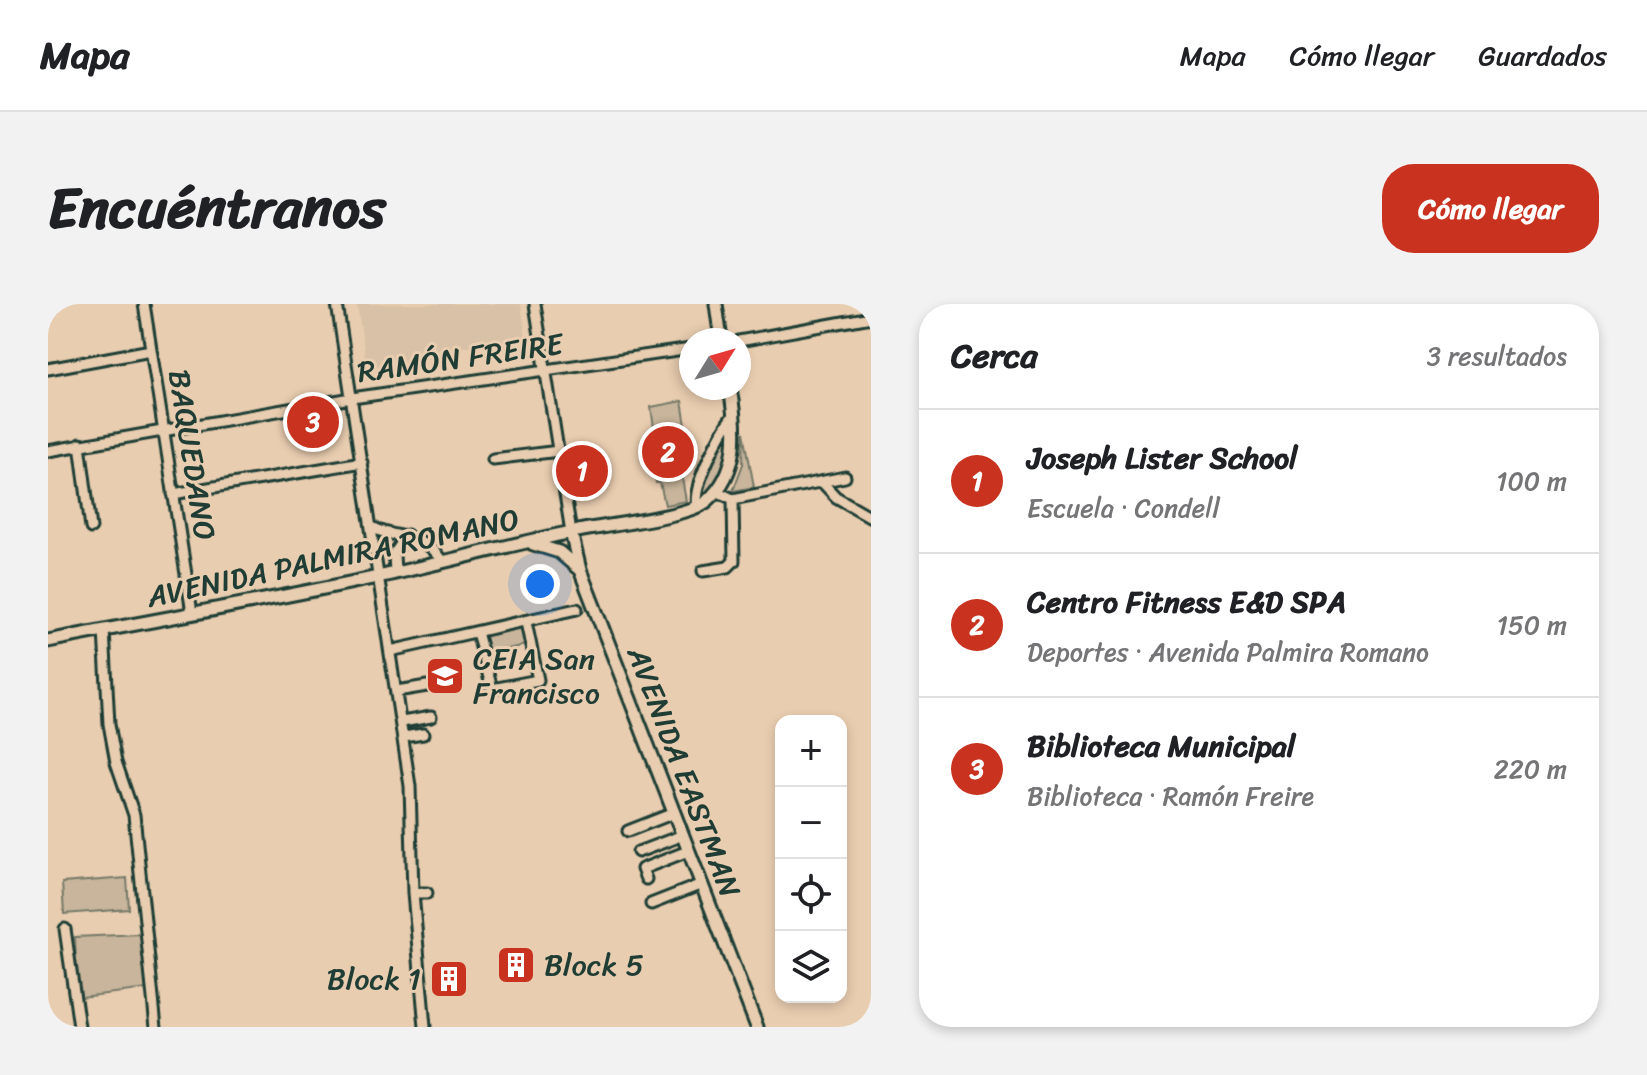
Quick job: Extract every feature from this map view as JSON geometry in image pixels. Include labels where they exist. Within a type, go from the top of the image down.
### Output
[{"type":"main road","points":[[716,304],[719,328]]},
{"type":"main road","points":[[716,491],[734,458],[732,400]]},
{"type":"main road","name":"AVENIDA PALMIRA ROMANO","points":[[48,641],[380,577],[571,532],[697,507],[716,491]]},
{"type":"main road","name":"AVENIDA EASTMAN","points":[[571,532],[580,570],[757,1027]]},
{"type":"main road","points":[[520,544],[552,548],[580,570]]},
{"type":"street","name":"BAQUEDANO","points":[[144,304],[192,613]]},
{"type":"street","points":[[337,304],[404,737],[413,813],[413,893],[420,916],[425,1027]]},
{"type":"street","points":[[535,304],[571,532]]},
{"type":"street","points":[[751,339],[871,317]]},
{"type":"street","points":[[48,369],[151,350]]},
{"type":"street","name":"RAMÓN FREIRE","points":[[48,451],[352,398],[679,351]]},
{"type":"street","points":[[697,507],[696,492],[723,428],[734,414]]},
{"type":"street","points":[[80,444],[91,528]]},
{"type":"street","points":[[493,459],[559,451]]},
{"type":"street","points":[[173,494],[362,462]]},
{"type":"street","points":[[716,491],[733,499],[845,477]]},
{"type":"street","points":[[822,482],[836,497],[871,517]]},
{"type":"street","points":[[703,571],[728,567],[734,561],[733,499]]},
{"type":"street","points":[[372,527],[383,532],[407,535],[429,546],[443,562]]},
{"type":"street","points":[[395,573],[394,554],[407,535]]},
{"type":"street","points":[[390,651],[577,609]]},
{"type":"street","points":[[477,632],[492,689],[538,680],[526,622]]},
{"type":"street","points":[[104,630],[109,724],[116,762],[134,815],[156,1027]]},
{"type":"street","points":[[397,691],[427,686]]},
{"type":"street","points":[[402,722],[431,717]]},
{"type":"street","points":[[404,737],[423,734]]},
{"type":"street","points":[[628,831],[674,813]]},
{"type":"street","points":[[638,852],[683,835]]},
{"type":"street","points":[[646,879],[642,869],[688,851]]},
{"type":"street","points":[[651,904],[702,884]]},
{"type":"street","points":[[413,893],[427,893]]},
{"type":"street","points":[[65,929],[79,1027]]},
{"type":"shaded area","points":[[357,304],[521,304],[526,337],[439,351],[439,357],[367,368]]},
{"type":"shaded area","points":[[682,401],[688,438],[692,438],[679,461],[686,501],[665,505],[660,483],[656,483],[650,443],[656,442],[651,407]]},
{"type":"shaded area","points":[[730,425],[728,456],[722,475],[716,484],[699,495]]},
{"type":"shaded area","points":[[744,432],[754,487],[733,491],[743,464]]},
{"type":"shaded area","points":[[521,625],[526,645],[487,653],[483,633]]},
{"type":"shaded area","points":[[127,878],[129,909],[64,914],[62,883]]},
{"type":"shaded area","points":[[141,934],[148,989],[81,997],[77,992],[75,937]]},
{"type":"place","name":"Biblioteca Municipal","points":[[313,422]]},
{"type":"place","name":"Centro Fitness E&D SPA","points":[[668,452]]},
{"type":"place","name":"Joseph Lister School","points":[[582,471]]},
{"type":"place","name":"CEIA San Francisco","points":[[445,676]]},
{"type":"place","name":"Block 5","points":[[516,965]]},
{"type":"place","name":"Block 1","points":[[449,979]]}]
